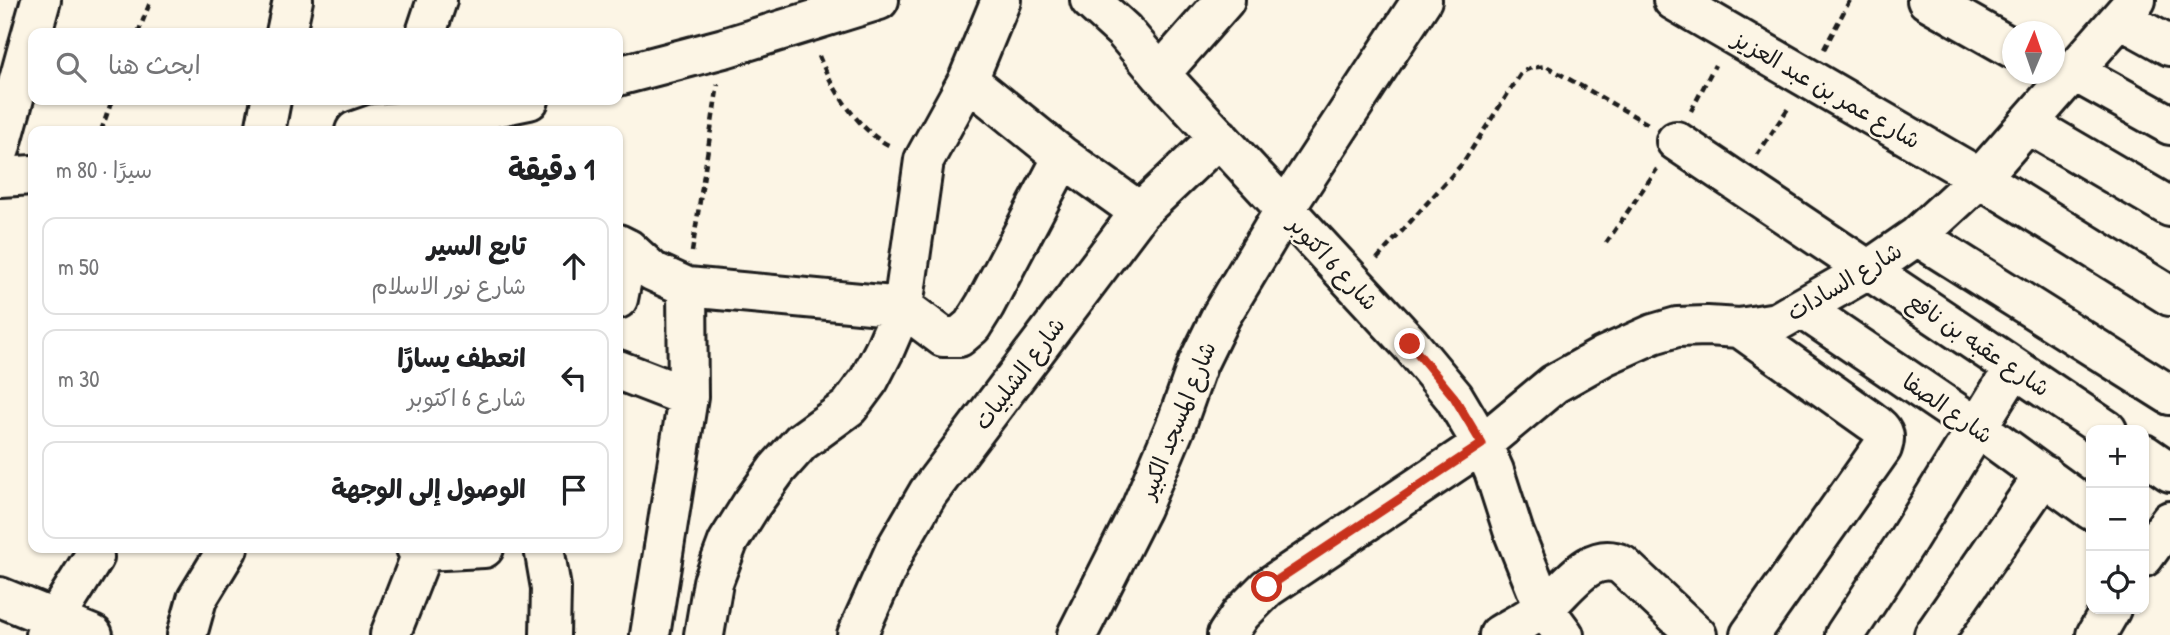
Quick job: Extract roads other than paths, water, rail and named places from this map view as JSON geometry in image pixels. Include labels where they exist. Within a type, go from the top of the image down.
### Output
[{"type":"street","points":[[33,28],[41,0]]},
{"type":"street","points":[[287,28],[293,0]]},
{"type":"street","points":[[428,28],[437,0]]},
{"type":"street","points":[[623,75],[724,48],[879,0]]},
{"type":"street","points":[[704,635],[713,582],[728,542],[758,496],[801,442],[849,407],[869,380],[884,351],[903,307],[924,160],[968,80],[1001,0]]},
{"type":"street","name":"شارع 6 اكتوبر","points":[[1090,0],[1124,31],[1160,74],[1410,344],[1454,397],[1482,444],[1494,471],[1514,533],[1554,621]]},
{"type":"street","points":[[1160,74],[1225,0]]},
{"type":"street","name":"شارع المسجد الكبير","points":[[1077,635],[1141,508],[1176,425],[1198,363],[1215,328],[1284,209],[1422,0]]},
{"type":"street","name":"شارع عمر بن عبد العزيز","points":[[1673,0],[1980,178],[2170,296]]},
{"type":"street","points":[[1927,0],[2002,42]]},
{"type":"street","points":[[2129,10],[2170,46]]},
{"type":"street","name":"شارع السادات","points":[[2065,73],[2129,10]]},
{"type":"street","points":[[0,149],[28,47]]},
{"type":"street","points":[[2065,74],[2170,125]]},
{"type":"street","points":[[968,80],[1063,158],[1140,212]]},
{"type":"street","name":"شارع السادات","points":[[1227,635],[1241,614],[1267,587],[1482,444],[1554,384],[1616,351],[1653,334],[1677,327],[1740,328],[1777,321],[1868,271],[1917,236],[1980,178],[2028,124],[2057,84]]},
{"type":"street","points":[[266,126],[270,105]]},
{"type":"street","points":[[369,126],[399,111],[436,119],[468,121],[515,105]]},
{"type":"street","points":[[2028,124],[2170,207]]},
{"type":"street","name":"شارع الشلبيات","points":[[857,635],[897,548],[928,493],[1140,212],[1219,137]]},
{"type":"street","name":"شارع عقبه بن نافع","points":[[1676,141],[2100,425]]},
{"type":"street","points":[[623,247],[652,271],[687,287],[903,307],[943,337],[959,337],[972,326],[1063,158]]},
{"type":"street","points":[[0,177],[28,175]]},
{"type":"street","points":[[1917,236],[2170,395]]},
{"type":"street","points":[[650,635],[688,397],[687,287]]},
{"type":"street","name":"شارع الصفا","points":[[1803,309],[1977,427],[2086,506]]},
{"type":"street","points":[[1740,328],[1882,429],[1885,434],[1882,449],[1750,635]]},
{"type":"street","points":[[1844,635],[1907,541],[2014,368]]},
{"type":"street","points":[[623,372],[688,397]]},
{"type":"street","points":[[1934,635],[2044,475]]},
{"type":"street","points":[[187,635],[197,599],[225,553]]},
{"type":"street","points":[[390,635],[419,553]]},
{"type":"street","points":[[545,553],[551,588],[550,635]]},
{"type":"street","points":[[50,627],[94,558]]},
{"type":"street","points":[[1499,635],[1554,621],[1589,566],[1599,561],[1613,561],[1622,565],[1697,635]]},
{"type":"street","points":[[0,597],[50,627],[93,635]]},
{"type":"street","points":[[2096,635],[2108,614]]}]
